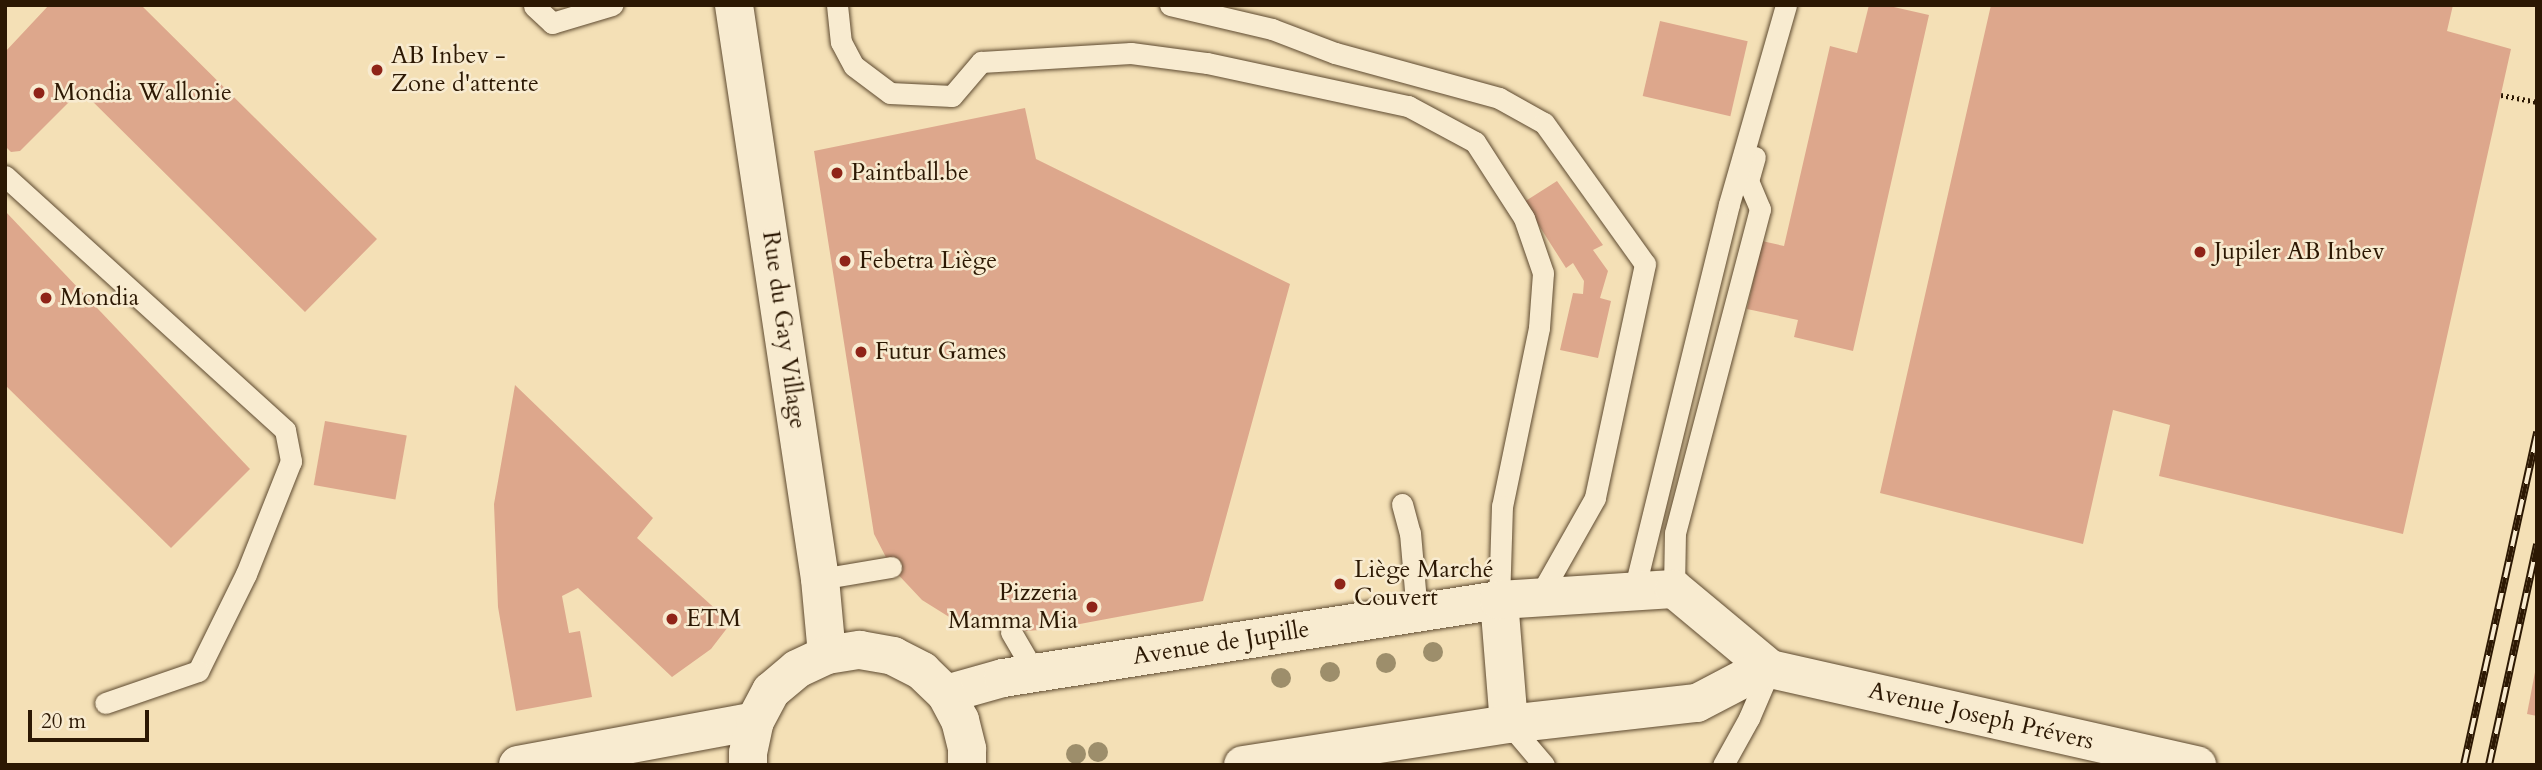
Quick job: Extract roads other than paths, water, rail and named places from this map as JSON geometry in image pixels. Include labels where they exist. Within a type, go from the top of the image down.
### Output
[{"type":"street","name":"Rue du Gay Village","points":[[734,5],[820,579],[827,655]]},
{"type":"street","name":"Avenue de Jupille","points":[[946,694],[1035,673],[1499,600],[1674,589]]},
{"type":"street","points":[[1243,765],[1509,724],[1697,703],[1768,668],[1674,589]]},
{"type":"street","points":[[1499,600],[1509,724]]},
{"type":"street","points":[[748,765],[755,721],[771,691],[797,669],[827,655],[860,650],[893,656],[922,671],[946,694],[960,720],[967,749],[967,765]]},
{"type":"street","name":"Avenue Joseph Prévers","points":[[1768,668],[2197,765]]},
{"type":"street","points":[[518,765],[755,721]]},
{"type":"lane","points":[[534,6],[552,23],[612,5]]},
{"type":"lane","points":[[837,5],[841,42],[854,66],[890,93],[952,96],[981,62],[1131,53],[1207,62],[1408,106],[1475,142],[1524,218],[1543,273],[1539,328],[1502,506],[1499,600]]},
{"type":"lane","points":[[1170,5],[1272,29],[1335,54],[1499,98],[1544,123],[1645,264],[1595,498],[1539,597]]},
{"type":"lane","points":[[1634,591],[1729,204],[1786,5]]},
{"type":"lane","points":[[1674,589],[1675,533],[1760,209],[1748,181],[1800,5]]},
{"type":"lane","points":[[5,176],[285,430],[290,461],[246,574],[198,671],[105,703]]},
{"type":"lane","points":[[1402,504],[1410,533],[1417,614]]},
{"type":"lane","points":[[820,579],[891,568]]},
{"type":"lane","points":[[1011,632],[1035,673]]},
{"type":"lane","points":[[1723,765],[1749,718],[1768,668]]},
{"type":"lane","points":[[1509,724],[1544,765]]},
{"type":"railway","points":[[2464,765],[2537,432]]},
{"type":"railway","points":[[2489,765],[2537,544]]},
{"type":"place","name":"AB Inbev - Zone d'attente","points":[[377,70]]},
{"type":"place","name":"Mondia Wallonie","points":[[39,93]]},
{"type":"place","name":"Paintball.be","points":[[837,173]]},
{"type":"place","name":"Jupiler AB Inbev","points":[[2200,252]]},
{"type":"place","name":"Febetra Liège","points":[[845,261]]},
{"type":"place","name":"Mondia","points":[[46,298]]},
{"type":"place","name":"Futur Games","points":[[861,352]]},
{"type":"place","name":"Liège Marché Couvert","points":[[1340,584]]},
{"type":"place","name":"Pizzeria Mamma Mia","points":[[1092,607]]},
{"type":"place","name":"ETM","points":[[672,619]]}]
